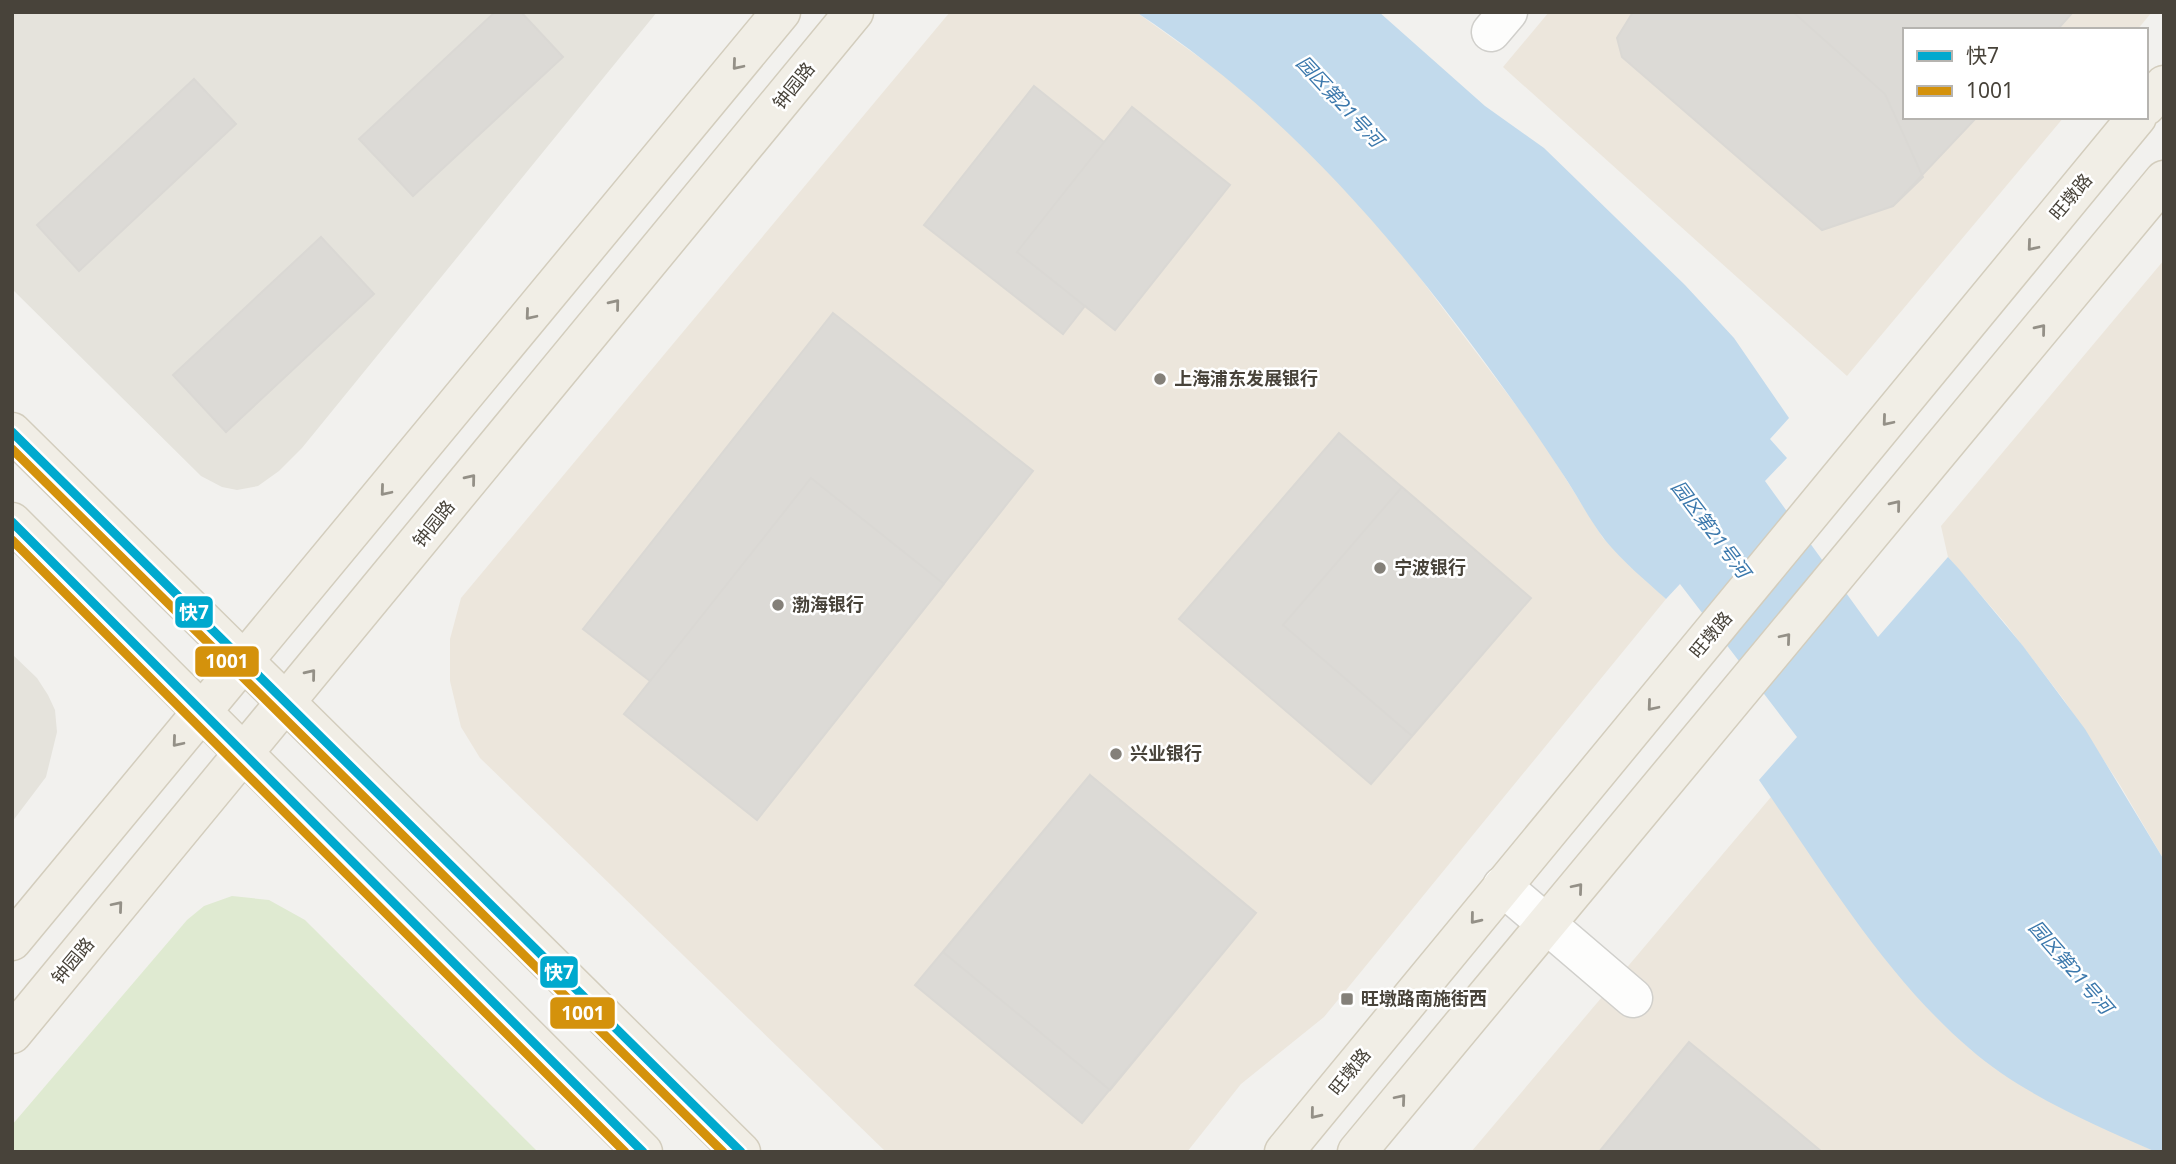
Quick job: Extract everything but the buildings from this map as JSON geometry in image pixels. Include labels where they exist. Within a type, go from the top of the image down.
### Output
[{"type":"main road","points":[[12,941],[781,12]]},
{"type":"main road","name":"钟园路","points":[[12,1034],[286,705],[854,12]]},
{"type":"main road","points":[[2148,104],[2164,85]]},
{"type":"main road","name":"旺墩路","points":[[1284,1152],[2135,119]]},
{"type":"main road","points":[[1357,1152],[1853,558],[2164,180]]},
{"type":"main road","points":[[12,432],[741,1152]]},
{"type":"main road","points":[[12,522],[643,1152]]},
{"type":"lane","points":[[1502,886],[1633,998]]},
{"type":"shaded area","points":[[12,12],[657,12],[302,448],[279,471],[258,486],[237,490],[222,487],[201,476],[12,289]]},
{"type":"shaded area","points":[[950,12],[1136,12],[1220,72],[1269,113],[1354,197],[1399,250],[1537,433],[1603,538],[1666,599],[1324,1017],[1241,1084],[1187,1152],[886,1152],[480,758],[461,727],[450,681],[450,639],[461,598]]},
{"type":"shaded area","points":[[1549,12],[2152,12],[2139,28],[1903,28],[1903,119],[2062,119],[1847,376],[1503,67]]},
{"type":"shaded area","points":[[2164,260],[2164,860],[2120,785],[2064,700],[2005,623],[1948,557],[1941,526]]},
{"type":"shaded area","points":[[12,654],[37,678],[48,695],[55,710],[57,732],[46,777],[12,822]]},
{"type":"shaded area","points":[[1771,797],[1888,959],[1917,995],[1971,1050],[2057,1105],[2156,1152],[1471,1152]]},
{"type":"green space","points":[[232,896],[269,900],[305,920],[538,1152],[12,1152],[12,1125],[187,920],[204,906]]},
{"type":"water","name":"园区第21号河","points":[[1136,12],[1379,12],[1485,106],[1544,148],[1685,285],[1734,338],[1789,418],[1770,439],[1787,458],[1765,481],[1878,637],[1948,557],[1959,569],[2023,646],[2085,729],[2164,860],[2164,1152],[2156,1152],[2083,1119],[2013,1081],[1970,1049],[1910,989],[1856,921],[1759,780],[1797,737],[1680,584],[1666,599],[1605,540],[1529,424],[1465,335],[1382,232],[1338,183],[1244,93],[1192,51]]},
{"type":"transit line","name":"快7","points":[[12,432],[741,1152]]},
{"type":"transit line","name":"1001","points":[[12,449],[723,1152]]},
{"type":"transit line","name":"快7","points":[[12,522],[643,1152]]},
{"type":"transit line","name":"1001","points":[[12,540],[625,1152]]},
{"type":"place","name":"上海浦东发展银行","points":[[1160,379]]},
{"type":"place","name":"宁波银行","points":[[1380,568]]},
{"type":"place","name":"渤海银行","points":[[778,605]]},
{"type":"place","name":"兴业银行","points":[[1116,754]]},
{"type":"place","name":"旺墩路南施街西","points":[[1347,999]]}]
